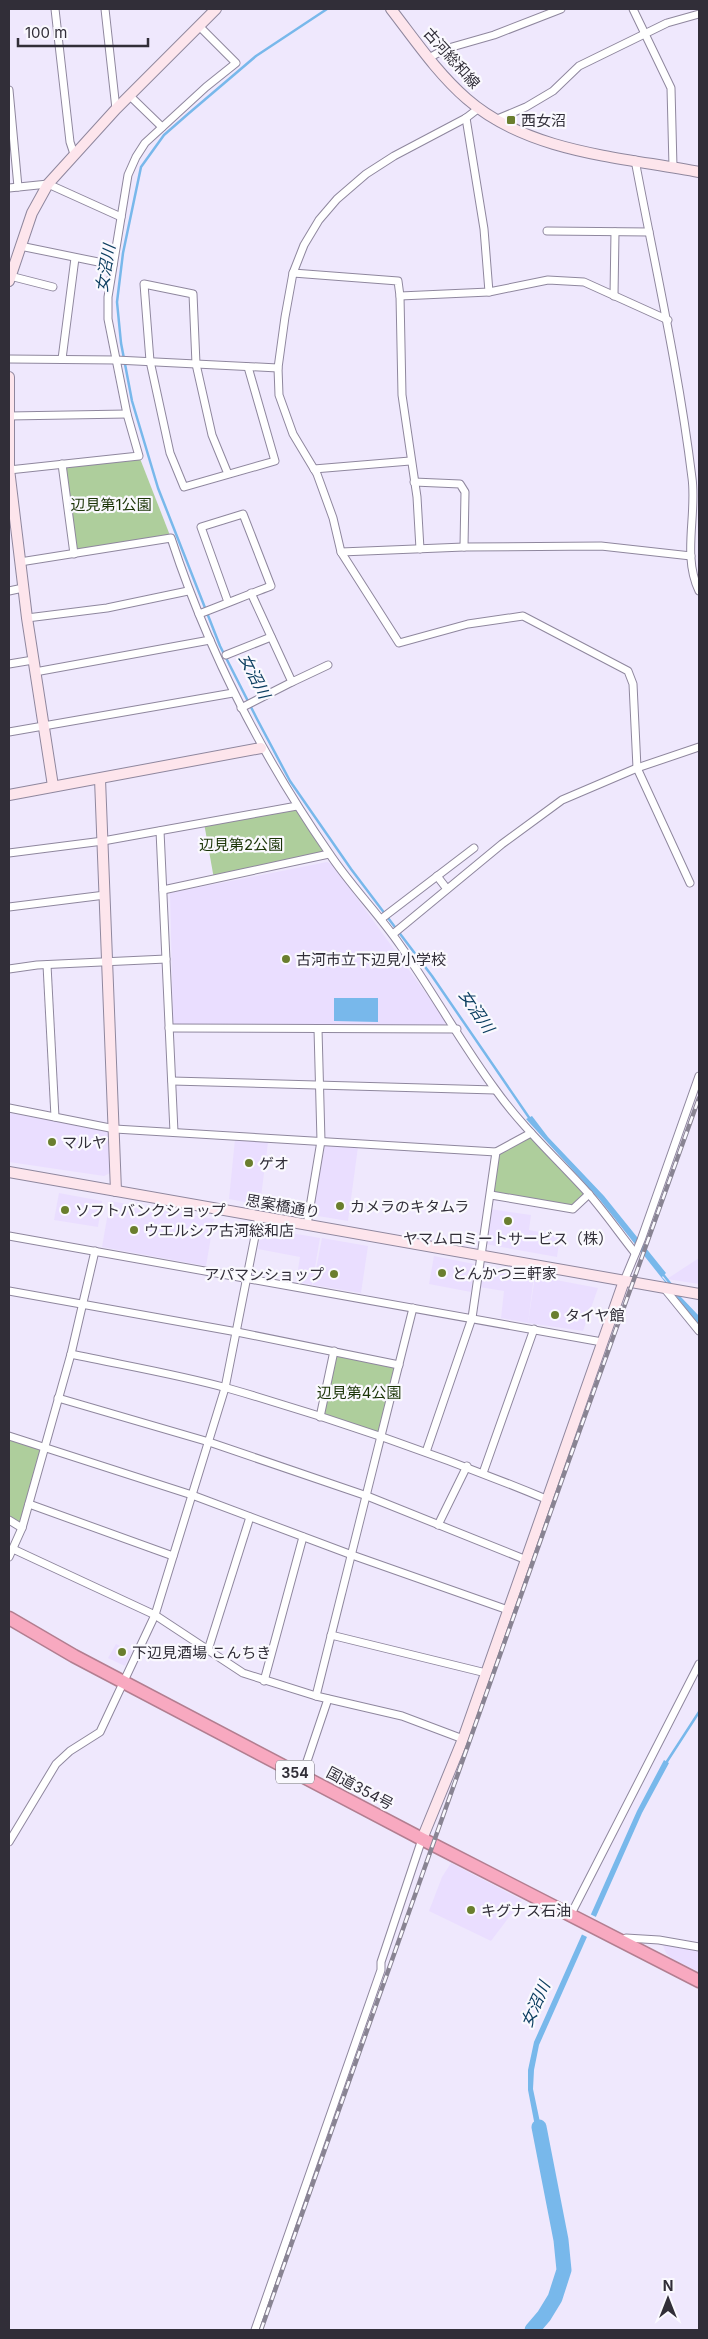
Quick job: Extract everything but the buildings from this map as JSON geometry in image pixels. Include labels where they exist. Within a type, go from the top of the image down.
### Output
[{"type":"highway","name":"国道354号","points":[[9,1618],[74,1656],[302,1776],[620,1942],[699,1981]]},
{"type":"street","points":[[55,9],[70,142],[74,154]]},
{"type":"street","points":[[53,287],[9,278],[32,213],[48,184],[116,109],[216,9]]},
{"type":"street","name":"古河総和線","points":[[391,9],[453,86],[495,120],[513,129],[551,142],[699,172]]},
{"type":"street","points":[[429,58],[445,49],[494,34],[561,9]]},
{"type":"street","points":[[633,9],[671,88],[673,167]]},
{"type":"street","points":[[108,10],[116,109]]},
{"type":"street","points":[[495,120],[526,107],[553,91],[579,66],[667,23],[699,14]]},
{"type":"street","points":[[9,470],[139,456],[127,414],[108,319],[108,297],[128,175],[136,157],[145,143],[162,127],[206,86],[236,63],[199,26]]},
{"type":"street","points":[[9,90],[10,124],[18,187]]},
{"type":"street","points":[[130,95],[162,127]]},
{"type":"street","points":[[479,108],[466,118],[394,156],[366,174],[337,199],[319,220],[304,245],[293,273],[278,368],[280,395],[293,434],[314,469],[333,518],[341,552],[399,643],[468,624],[522,616],[628,671],[633,684],[637,768],[690,883]]},
{"type":"street","points":[[466,118],[484,229],[489,292]]},
{"type":"street","points":[[635,160],[658,284],[668,320],[693,481],[691,556],[699,591]]},
{"type":"street","points":[[9,188],[48,184],[121,217]]},
{"type":"street","points":[[547,231],[649,232]]},
{"type":"street","points":[[614,296],[615,232]]},
{"type":"street","points":[[20,246],[113,266]]},
{"type":"street","points":[[62,359],[75,258]]},
{"type":"street","points":[[293,273],[398,281],[402,395],[414,482],[420,549]]},
{"type":"street","points":[[400,296],[489,292],[548,280],[584,282],[668,320]]},
{"type":"street","points":[[228,474],[212,435],[196,364],[193,294],[144,284],[150,361],[170,453],[184,487],[275,461],[248,367]]},
{"type":"street","points":[[9,359],[150,361],[278,368]]},
{"type":"street","points":[[9,377],[9,470],[13,535],[20,562],[22,588],[54,786]]},
{"type":"street","points":[[9,416],[127,414]]},
{"type":"street","points":[[314,469],[410,461]]},
{"type":"street","points":[[62,464],[74,554]]},
{"type":"street","points":[[414,482],[460,484],[464,492],[464,547]]},
{"type":"street","points":[[198,614],[271,586],[243,514],[201,526],[228,602]]},
{"type":"street","points":[[20,562],[171,538],[188,590],[233,693],[261,748],[297,806],[329,854],[393,934],[457,1029],[495,1090],[636,1251]]},
{"type":"street","points":[[341,552],[464,547],[601,546],[691,556]]},
{"type":"street","points":[[9,591],[22,588]]},
{"type":"street","points":[[27,618],[107,608],[188,590]]},
{"type":"street","points":[[251,593],[292,682]]},
{"type":"street","points":[[226,655],[271,637]]},
{"type":"street","points":[[35,672],[210,640]]},
{"type":"street","points":[[9,664],[33,660]]},
{"type":"street","points":[[241,708],[328,665]]},
{"type":"street","points":[[9,732],[233,693]]},
{"type":"street","points":[[9,795],[261,748]]},
{"type":"street","points":[[393,934],[502,844],[562,800],[637,768],[699,748]]},
{"type":"street","points":[[100,779],[116,1191]]},
{"type":"street","points":[[9,853],[103,841],[297,806]]},
{"type":"street","points":[[160,831],[174,1132]]},
{"type":"street","points":[[381,919],[474,848]]},
{"type":"street","points":[[163,890],[329,854]]},
{"type":"street","points":[[438,876],[447,889]]},
{"type":"street","points":[[9,907],[105,895]]},
{"type":"street","points":[[9,969],[47,965],[166,959]]},
{"type":"street","points":[[47,965],[55,1117]]},
{"type":"street","points":[[169,1028],[457,1029]]},
{"type":"street","points":[[307,1225],[321,1141],[318,1029]]},
{"type":"street","points":[[255,2330],[381,1970],[381,1962],[422,1839],[486,1673],[524,1559],[624,1281],[642,1240],[699,1076]]},
{"type":"street","points":[[172,1082],[495,1090]]},
{"type":"street","points":[[9,1108],[115,1129],[496,1152],[531,1133]]},
{"type":"street","points":[[426,1452],[472,1318],[496,1152]]},
{"type":"street","name":"思案橋通り","points":[[9,1172],[699,1294]]},
{"type":"street","points":[[491,1195],[573,1209],[588,1194]]},
{"type":"street","points":[[9,1842],[56,1764],[100,1732],[155,1615],[225,1388],[259,1216]]},
{"type":"street","points":[[9,1236],[602,1342]]},
{"type":"street","points":[[9,1557],[22,1528],[71,1354],[84,1305],[95,1251]]},
{"type":"street","points":[[667,1288],[699,1331]]},
{"type":"street","points":[[9,1291],[236,1332],[399,1365]]},
{"type":"street","points":[[316,1696],[382,1436],[412,1308]]},
{"type":"street","points":[[483,1473],[534,1329]]},
{"type":"street","points":[[320,1417],[334,1352]]},
{"type":"street","points":[[71,1354],[225,1388],[382,1436],[467,1466],[546,1499]]},
{"type":"street","points":[[58,1398],[208,1442],[367,1496],[524,1559]]},
{"type":"street","points":[[9,1436],[192,1495],[352,1555],[508,1610]]},
{"type":"street","points":[[438,1525],[467,1466]]},
{"type":"street","points":[[28,1504],[173,1556]]},
{"type":"street","points":[[208,1650],[250,1517]]},
{"type":"street","points":[[9,1520],[22,1528]]},
{"type":"street","points":[[264,1681],[303,1537]]},
{"type":"street","points":[[13,1548],[155,1615],[243,1674],[316,1696],[402,1716],[462,1739]]},
{"type":"street","points":[[331,1635],[486,1673]]},
{"type":"street","points":[[570,1916],[699,1664]]},
{"type":"street","points":[[302,1776],[328,1699]]},
{"type":"street","points":[[620,1942],[626,1938],[659,1940],[699,1947]]},
{"type":"shaded area","name":"古河市立下辺見小学校","points":[[327,862],[333,865],[446,1021],[444,1025],[175,1024],[173,1022],[170,893]]},
{"type":"shaded area","points":[[9,1113],[108,1131],[110,1173],[104,1176],[9,1162]]},
{"type":"shaded area","points":[[235,1139],[268,1142],[260,1205],[229,1199]]},
{"type":"shaded area","points":[[325,1145],[358,1147],[348,1221],[312,1215]]},
{"type":"shaded area","points":[[59,1193],[102,1201],[98,1227],[54,1220]]},
{"type":"shaded area","points":[[110,1201],[214,1219],[206,1266],[102,1247]]},
{"type":"shaded area","points":[[490,1209],[531,1215],[529,1230],[560,1236],[557,1257],[485,1244]]},
{"type":"shaded area","points":[[268,1229],[320,1238],[312,1285],[296,1282],[300,1257],[258,1249],[261,1233]]},
{"type":"shaded area","points":[[322,1238],[368,1246],[361,1293],[313,1285]]},
{"type":"shaded area","points":[[434,1256],[474,1264],[471,1292],[429,1284]]},
{"type":"shaded area","points":[[699,1258],[699,1284],[667,1279]]},
{"type":"shaded area","points":[[482,1266],[506,1271],[506,1275],[507,1271],[534,1276],[528,1323],[501,1318],[504,1291],[479,1287]]},
{"type":"shaded area","points":[[535,1276],[598,1288],[583,1331],[528,1323]]},
{"type":"shaded area","points":[[116,1644],[132,1652],[125,1666],[108,1658]]},
{"type":"shaded area","points":[[451,1863],[522,1900],[491,1941],[429,1911],[442,1877]]},
{"type":"shaded area","points":[[662,1943],[699,1949],[699,1972],[672,1959],[666,1953]]},
{"type":"green space","name":"辺見第1公園","points":[[139,456],[171,538],[74,554],[62,464]]},
{"type":"green space","name":"辺見第2公園","points":[[297,806],[329,854],[214,879],[204,823]]},
{"type":"green space","points":[[531,1133],[589,1194],[573,1209],[491,1195],[496,1152]]},
{"type":"green space","name":"辺見第4公園","points":[[334,1351],[399,1365],[382,1436],[320,1417]]},
{"type":"green space","points":[[9,1436],[44,1447],[22,1528],[9,1520]]},
{"type":"water","points":[[334,998],[378,998],[378,1022],[334,1021]]},
{"type":"water","points":[[532,1116],[548,1137],[604,1196],[666,1273],[662,1277],[699,1316],[699,1325],[600,1200],[526,1119]]},
{"type":"water","points":[[664,1760],[669,1763],[642,1813],[539,2045],[534,2070],[533,2089],[545,2146],[539,2147],[528,2090],[528,2070],[534,2042],[637,1811]]},
{"type":"pier","points":[[588,1913],[598,1918],[589,1938],[579,1933]]},
{"type":"waterway","name":"女沼川","points":[[327,9],[256,56],[164,135],[141,167],[123,253],[117,302],[121,343],[132,401],[158,488],[220,646],[257,719],[290,781],[351,869],[432,976],[530,1119]]},
{"type":"waterway","name":"女沼川","points":[[662,1273],[673,1287]]},
{"type":"waterway","name":"女沼川","points":[[666,1763],[699,1712]]},
{"type":"waterway","name":"女沼川","points":[[532,2330],[544,2316],[555,2298],[564,2270],[561,2240],[539,2127]]},
{"type":"railway","points":[[261,2330],[699,1098]]},
{"type":"place","name":"西女沼","points":[[511,120]]},
{"type":"place","name":"古河市立下辺見小学校","points":[[286,959]]},
{"type":"place","name":"マルヤ","points":[[52,1142]]},
{"type":"place","name":"ゲオ","points":[[249,1163]]},
{"type":"place","name":"カメラのキタムラ","points":[[340,1206]]},
{"type":"place","name":"ソフトバンクショップ","points":[[65,1210]]},
{"type":"place","name":"ヤマムロミートサービス（株）","points":[[508,1221]]},
{"type":"place","name":"ウエルシア古河総和店","points":[[134,1230]]},
{"type":"place","name":"とんかつ三軒家","points":[[442,1273]]},
{"type":"place","name":"アパマンショップ","points":[[334,1274]]},
{"type":"place","name":"タイヤ館","points":[[555,1315]]},
{"type":"place","name":"下辺見酒場 こんちき","points":[[122,1652]]},
{"type":"place","name":"キグナス石油","points":[[471,1910]]}]
